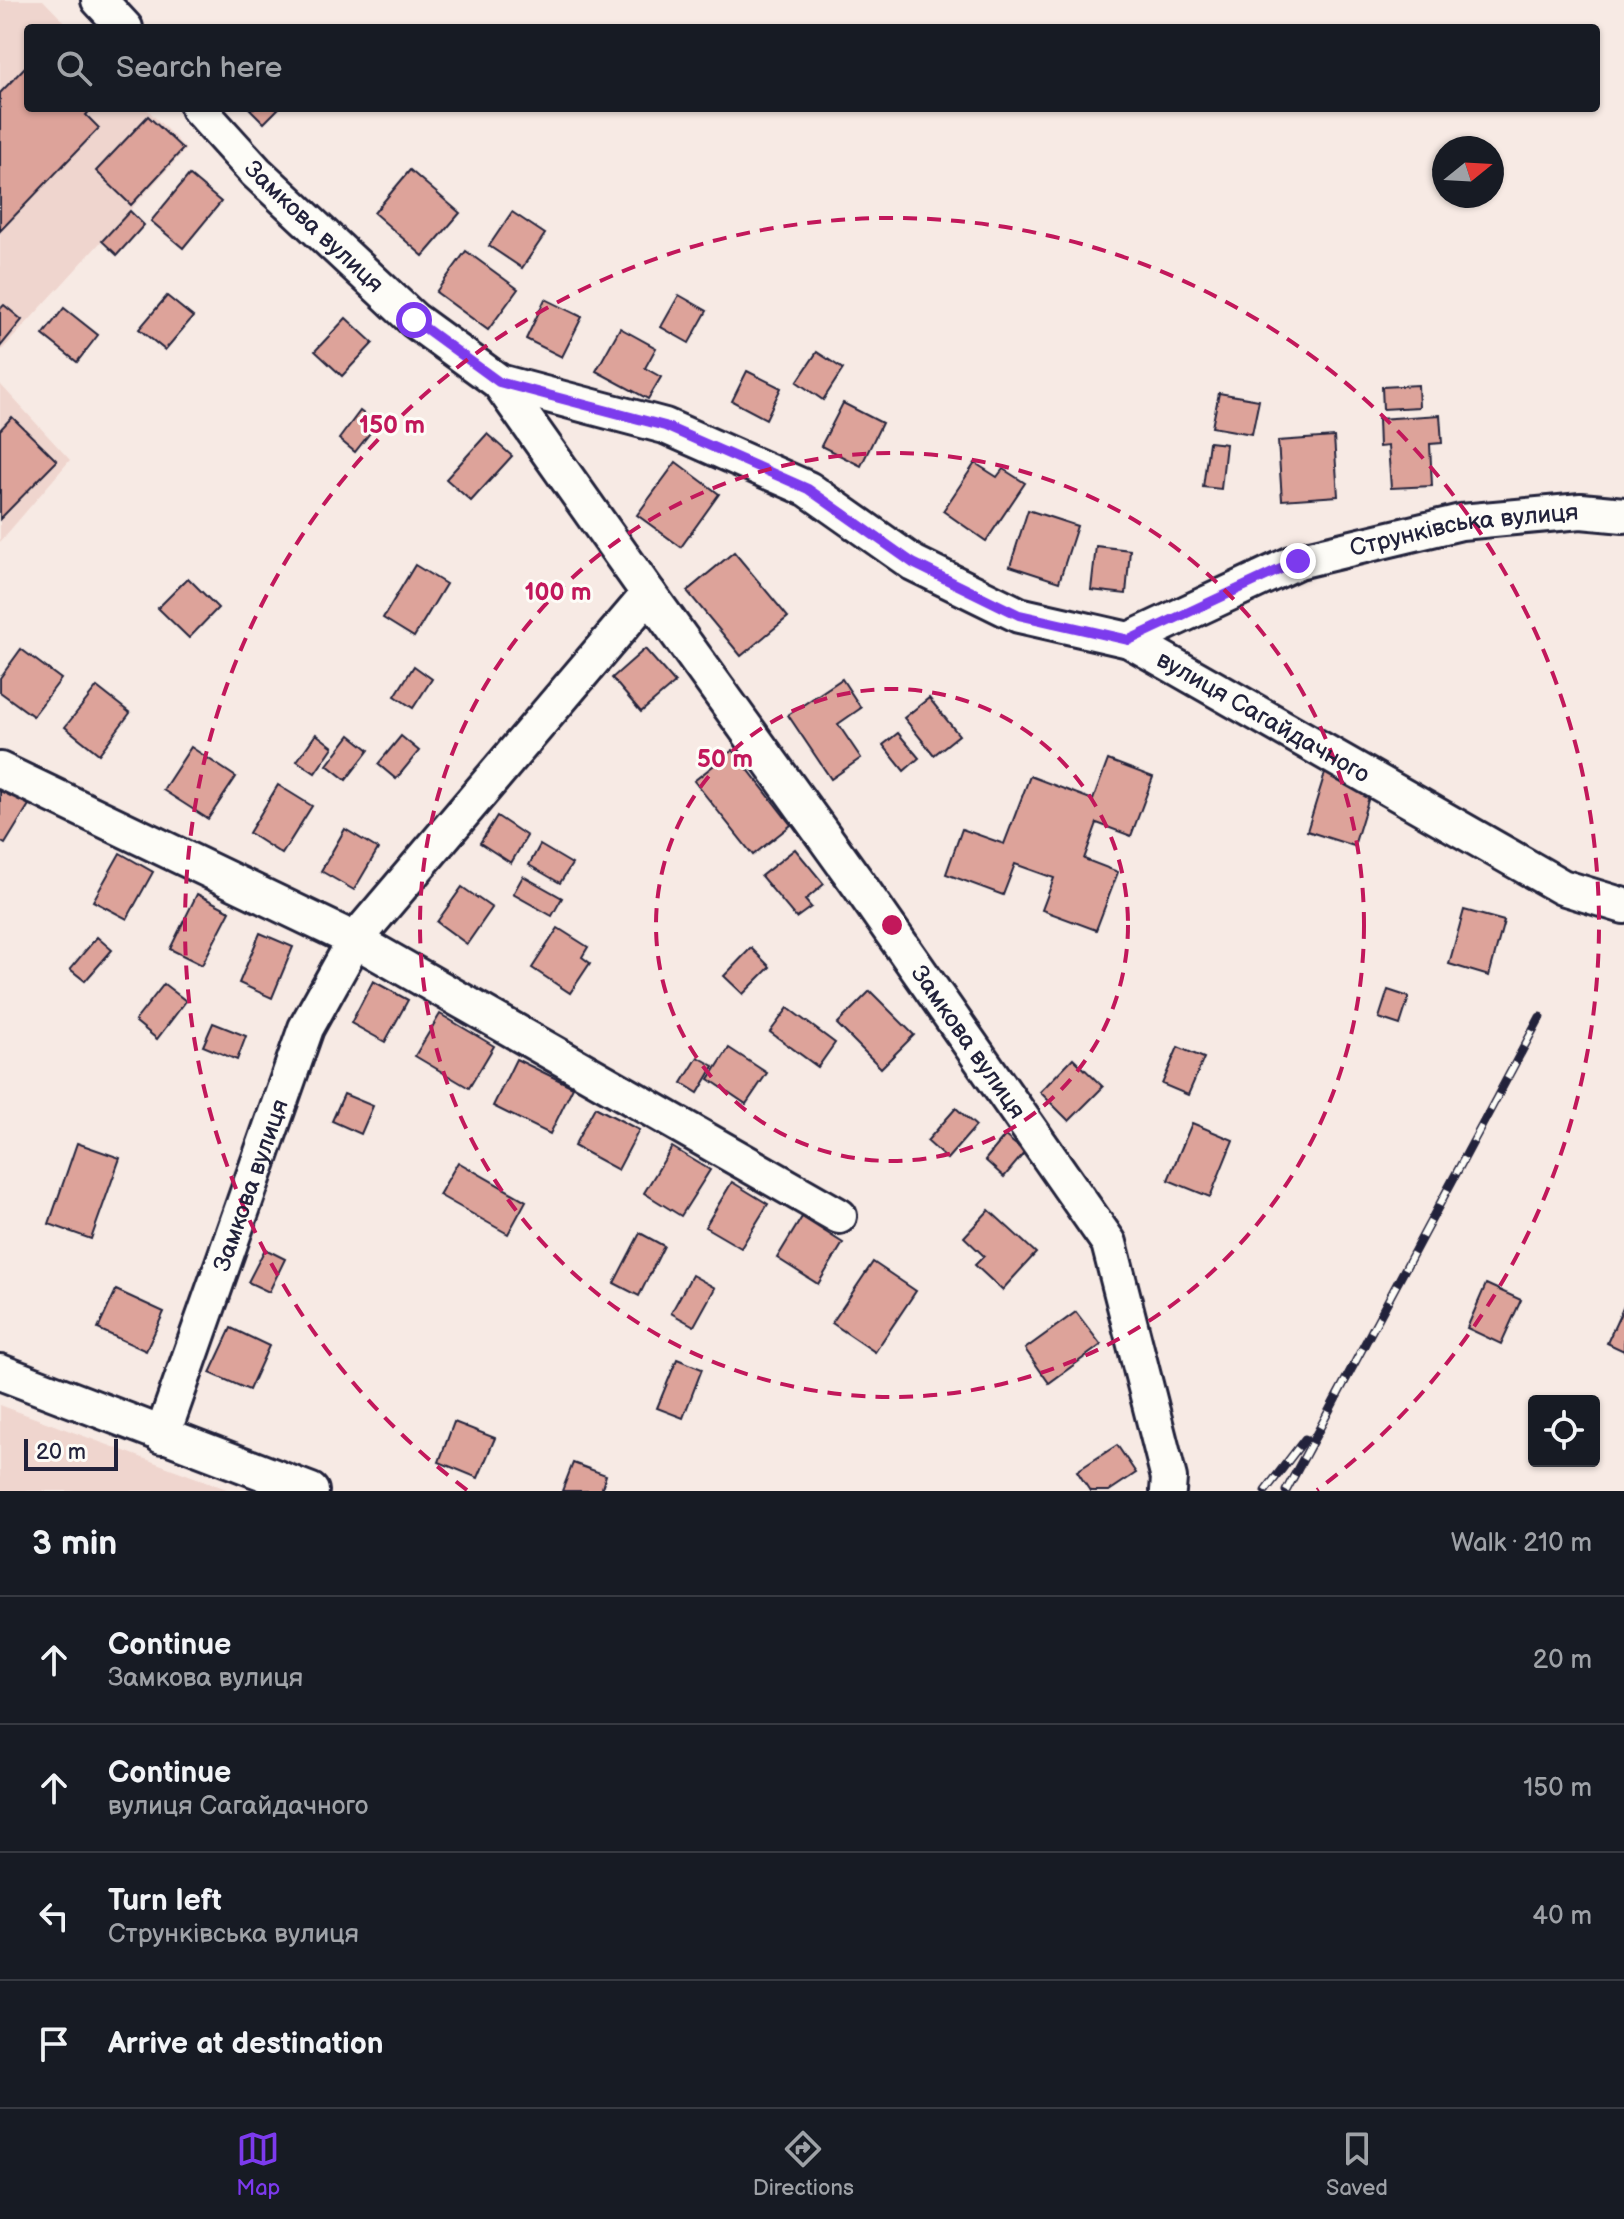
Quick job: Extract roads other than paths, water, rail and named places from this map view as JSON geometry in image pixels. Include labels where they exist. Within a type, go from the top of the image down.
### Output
[{"type":"street","points":[[99,0],[121,24]]},
{"type":"street","name":"Замкова вулиця","points":[[202,112],[256,172],[414,320],[499,382],[859,885],[1109,1243],[1169,1478],[1168,1491]]},
{"type":"street","name":"вулиця Сагайдачного","points":[[499,382],[665,426],[808,489],[913,563],[1019,615],[1129,640],[1562,887],[1624,906]]},
{"type":"street","name":"Струнківська вулиця","points":[[1129,640],[1298,561],[1461,522],[1581,511],[1624,515]]},
{"type":"street","name":"Замкова вулиця","points":[[162,1436],[306,1028],[355,940],[649,594]]},
{"type":"street","points":[[0,770],[355,940],[839,1216]]},
{"type":"street","points":[[0,1372],[311,1491]]},
{"type":"railway","points":[[1286,1491],[1540,1017]]},
{"type":"railway","points":[[1265,1491],[1305,1439]]}]
